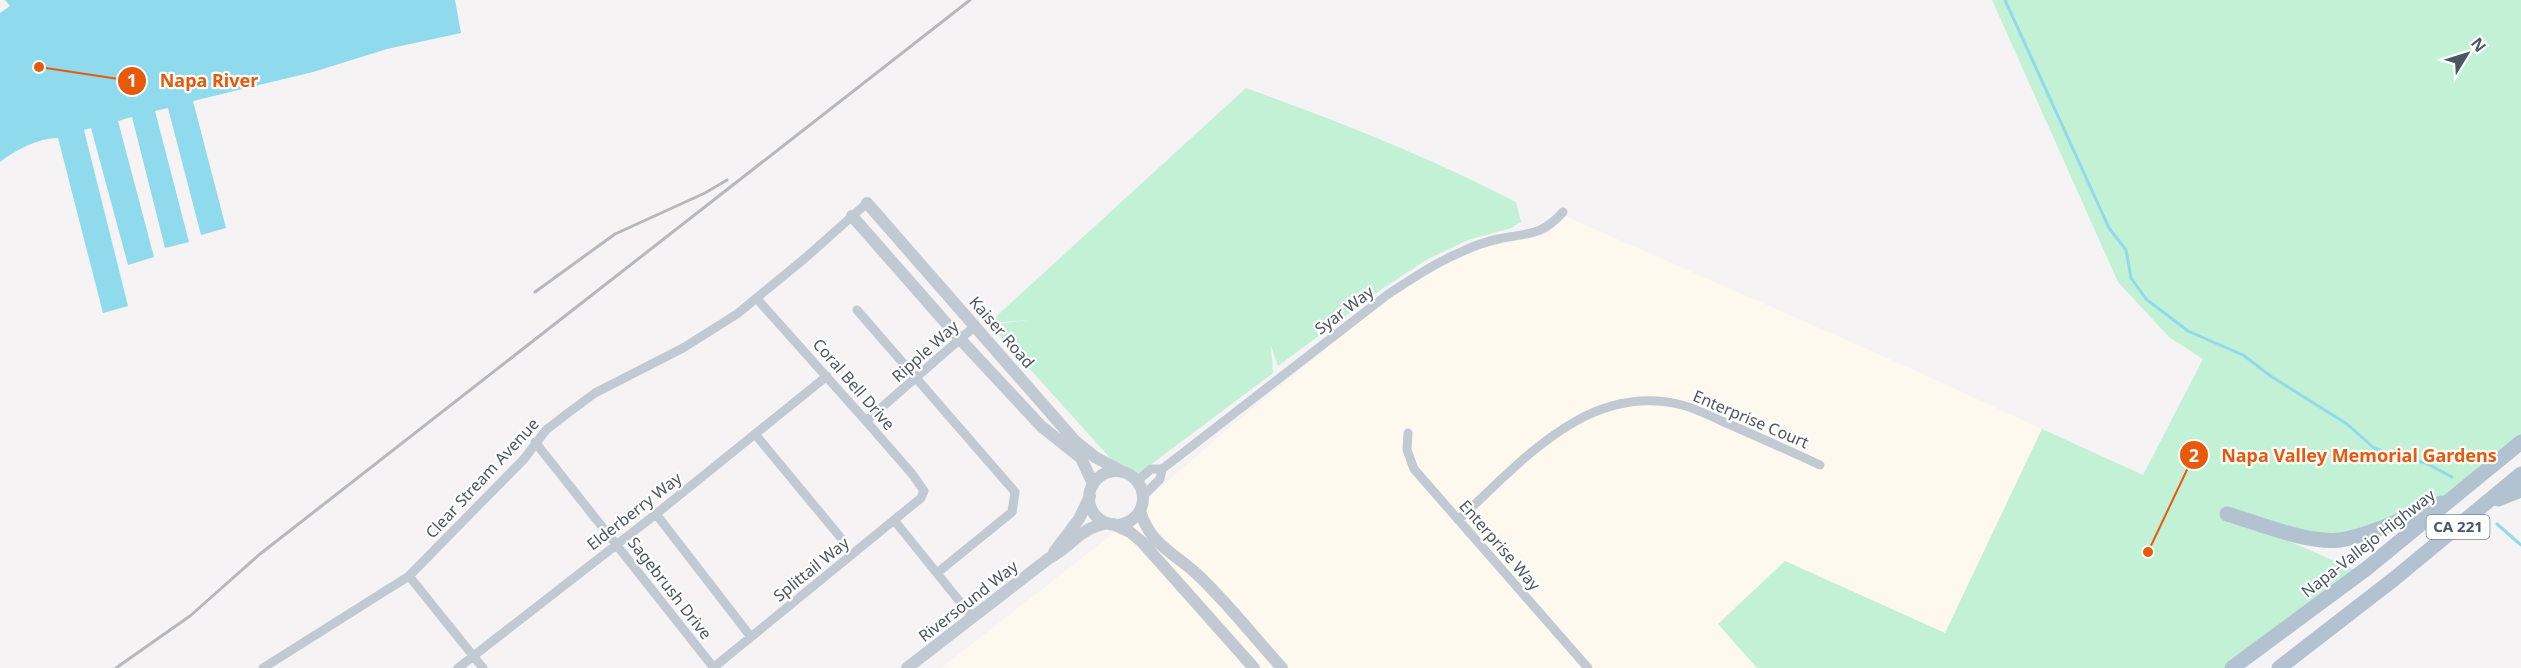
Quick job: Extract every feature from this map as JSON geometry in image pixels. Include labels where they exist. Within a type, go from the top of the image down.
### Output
[{"type":"main road","name":"Napa-Vallejo Highway","points":[[2232,668],[2360,574],[2458,496],[2521,442]]},
{"type":"main road","name":"CA 221","points":[[2279,668],[2394,579],[2521,474]]},
{"type":"main road","points":[[2487,503],[2521,490]]},
{"type":"main road","points":[[2227,514],[2309,537],[2341,540],[2357,536],[2458,496]]},
{"type":"street","name":"Clear Stream Avenue","points":[[263,668],[409,576],[524,459],[546,430],[595,393],[714,330],[757,299],[867,203]]},
{"type":"street","name":"Kaiser Road","points":[[867,203],[1075,441],[1095,458],[1121,471]]},
{"type":"street","name":"Syar Way","points":[[1137,481],[1151,469],[1162,469],[1387,295],[1418,275],[1474,247],[1541,231],[1553,224],[1563,212]]},
{"type":"street","name":"Kaiser Road","points":[[852,216],[960,339],[1041,426],[1081,458],[1091,490]]},
{"type":"street","name":"Coral Bell Drive","points":[[757,299],[914,475],[924,491]]},
{"type":"street","points":[[857,310],[1015,492],[1012,512],[937,573]]},
{"type":"street","name":"Ripple Way","points":[[866,420],[917,379],[975,326]]},
{"type":"street","name":"Elderberry Way","points":[[458,668],[656,514],[827,376]]},
{"type":"street","name":"Enterprise Court","points":[[1458,520],[1563,428],[1587,413],[1627,403],[1656,402],[1693,408],[1820,465]]},
{"type":"street","points":[[755,434],[841,538]]},
{"type":"street","name":"Enterprise Way","points":[[1408,434],[1407,450],[1414,469],[1588,668]]},
{"type":"street","name":"Sagebrush Drive","points":[[536,442],[714,668]]},
{"type":"street","name":"Syar Way","points":[[1143,496],[1160,480],[1162,469]]},
{"type":"street","points":[[1254,668],[1142,542],[1130,532],[1110,523],[1094,512],[1091,490],[1107,472],[1121,471],[1137,481],[1143,496],[1140,511],[1145,527],[1154,540],[1201,578],[1282,668]]},
{"type":"street","name":"Riversound Way","points":[[1048,560],[1079,519],[1091,490]]},
{"type":"street","name":"Splittail Way","points":[[714,668],[921,498],[924,491]]},
{"type":"street","points":[[1110,523],[1128,522],[1140,511]]},
{"type":"street","points":[[656,514],[751,637]]},
{"type":"street","points":[[894,520],[973,618]]},
{"type":"street","name":"Riversound Way","points":[[908,668],[1048,560],[1070,546],[1083,531],[1094,525],[1110,523]]},
{"type":"street","points":[[409,576],[483,668]]},
{"type":"shaded area","points":[[1565,216],[1910,368],[2042,429],[1945,633],[1785,561],[1718,624],[1757,668],[941,668],[1123,526],[1155,492],[1217,438],[1389,297],[1441,264],[1478,249],[1546,235]]},
{"type":"green space","points":[[1992,0],[2521,0],[2521,436],[2491,456],[2458,496],[2341,540],[2232,516],[2360,572],[2232,668],[1757,668],[1718,624],[1785,561],[1945,633],[2042,429],[2143,475],[2203,359],[2169,337],[2118,282]]},
{"type":"green space","points":[[1246,88],[1383,140],[1516,202],[1521,222],[1511,228],[1468,240],[1426,260],[1382,289],[1278,366],[1271,346],[1273,373],[1130,480],[990,325],[1028,320],[989,323]]},
{"type":"water","points":[[5,0],[455,0],[461,33],[387,49],[313,72],[193,101],[226,228],[201,235],[168,108],[155,111],[189,242],[165,248],[132,117],[118,121],[154,257],[128,265],[91,128],[84,130],[128,306],[103,313],[58,138],[43,140],[28,146],[0,162],[0,13],[10,6]]},
{"type":"waterway","points":[[2005,0],[2109,228],[2126,250],[2131,278],[2146,299],[2188,331],[2243,355],[2272,377],[2347,424],[2374,448],[2395,456],[2426,463],[2452,477]]},
{"type":"waterway","points":[[2497,524],[2521,545]]},
{"type":"railway","points":[[116,668],[190,616],[260,554],[970,0]]},
{"type":"railway","points":[[535,292],[615,234],[705,193],[727,180]]},
{"type":"place","name":"Napa River","points":[[39,67]]},
{"type":"place","name":"Napa Valley Memorial Gardens","points":[[2148,552]]}]
